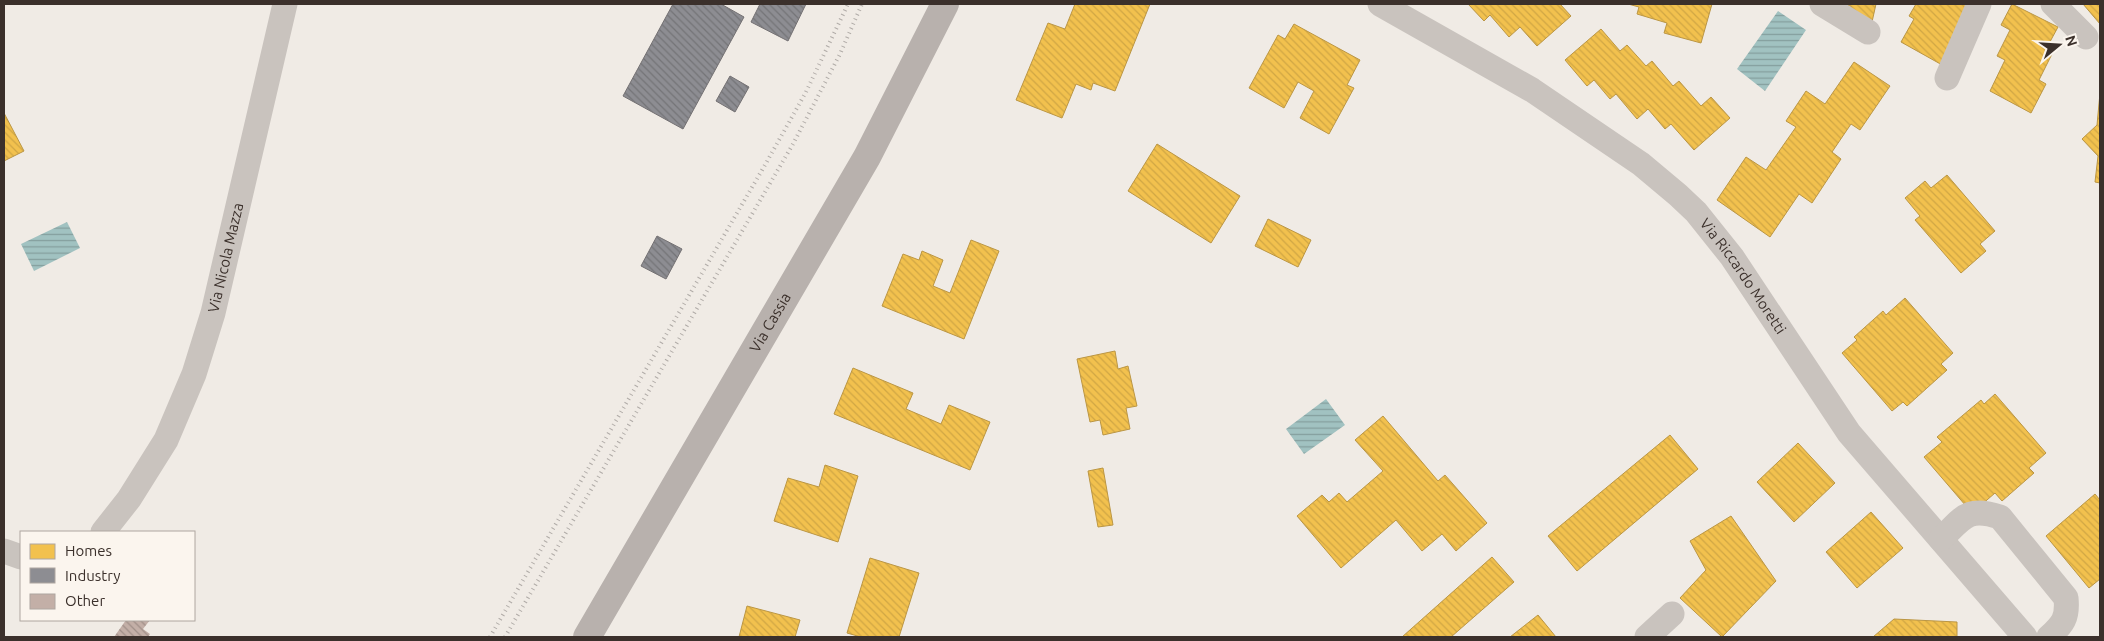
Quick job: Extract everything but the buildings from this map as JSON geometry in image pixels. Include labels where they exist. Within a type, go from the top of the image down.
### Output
[{"type":"main road","name":"Via Cassia","points":[[587,637],[867,157],[946,4]]},
{"type":"street","name":"Via Nicola Mazza","points":[[103,531],[130,499],[166,440],[194,374],[213,313],[285,4]]},
{"type":"street","name":"Via Riccardo Moretti","points":[[1380,4],[1532,90],[1640,164],[1678,195],[1714,232],[1732,257],[1849,433],[2025,637]]},
{"type":"street","points":[[1822,4],[1868,32]]},
{"type":"street","points":[[1947,78],[1979,4]]},
{"type":"street","points":[[2054,4],[2086,37]]},
{"type":"street","points":[[1941,539],[1968,514],[1984,512],[2000,517],[2066,598],[2067,611],[2062,624],[2049,637]]},
{"type":"street","points":[[4,551],[20,557]]},
{"type":"street","points":[[1647,637],[1672,614]]},
{"type":"water","points":[[1778,11],[1806,30],[1765,91],[1737,69]]},
{"type":"water","points":[[67,222],[80,248],[34,271],[21,244]]},
{"type":"water","points":[[1326,399],[1345,425],[1304,454],[1286,429]]},
{"type":"railway","points":[[490,637],[765,165],[806,92],[848,4]]},
{"type":"railway","points":[[505,637],[793,144],[840,54],[862,4]]}]
